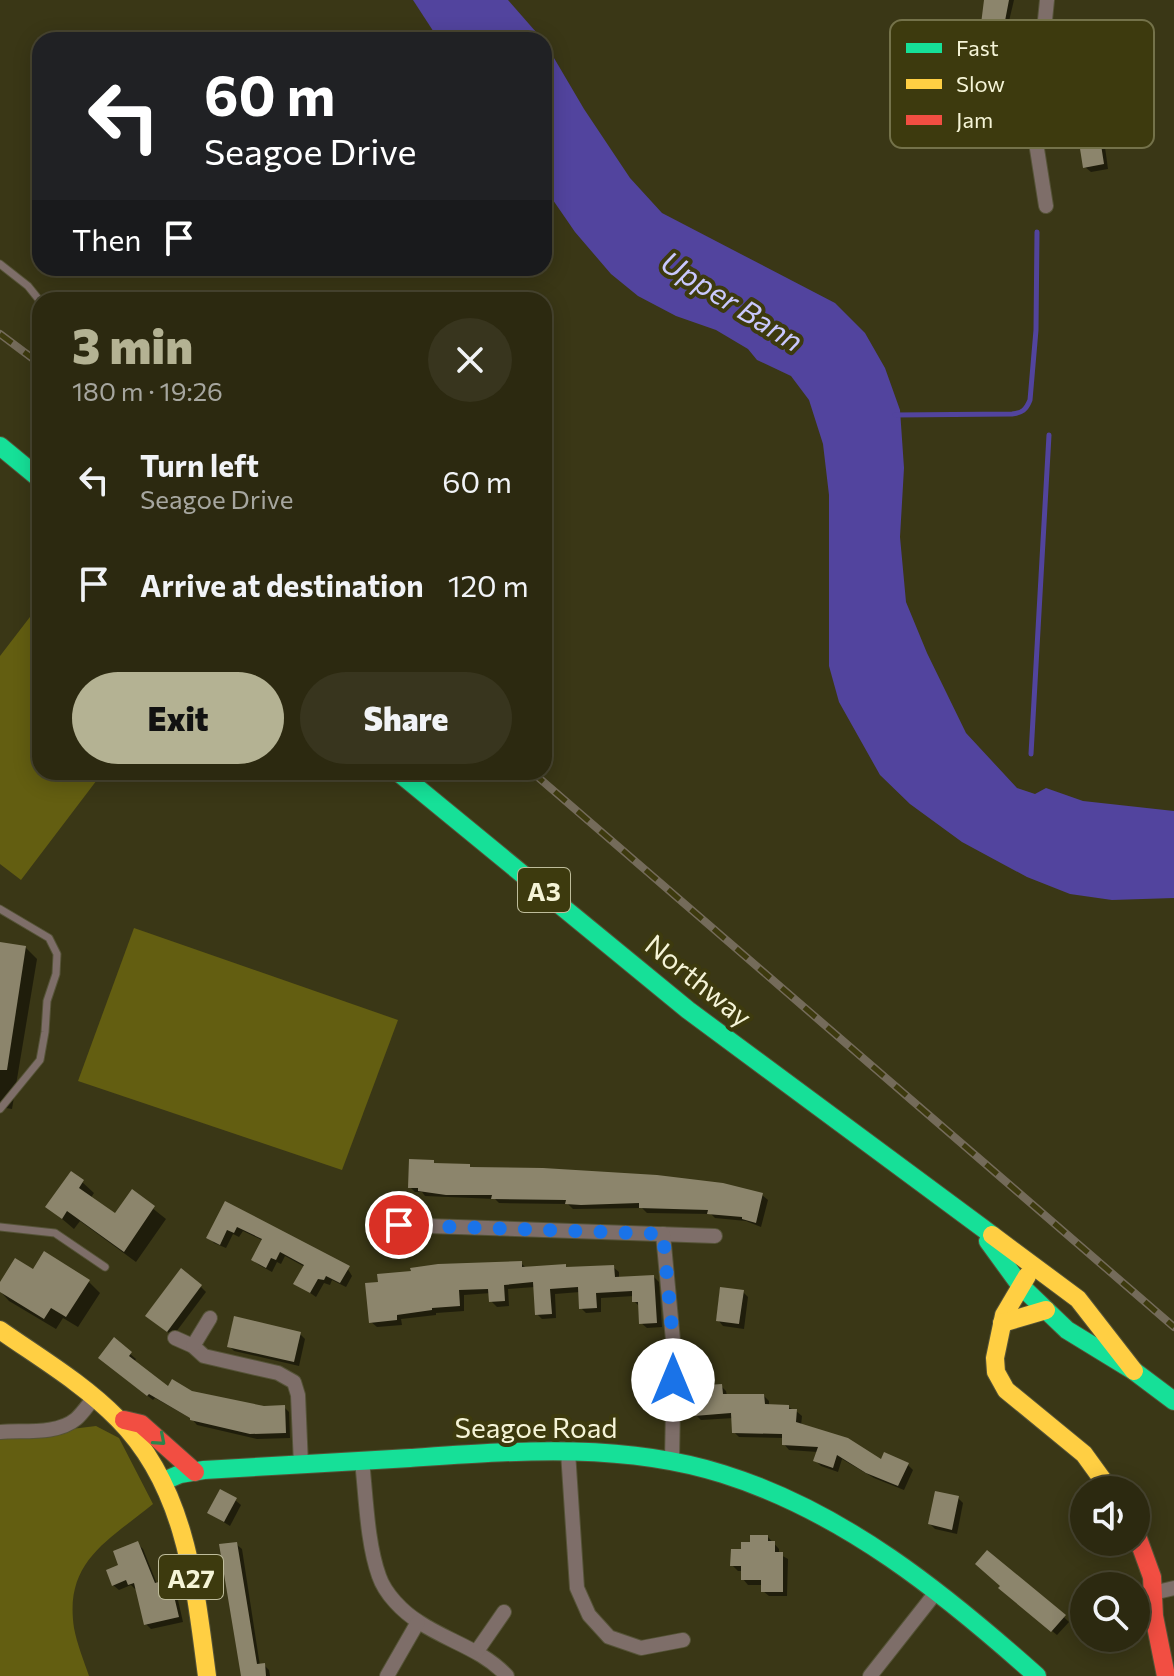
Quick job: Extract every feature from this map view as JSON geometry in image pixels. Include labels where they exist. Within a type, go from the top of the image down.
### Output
[{"type":"main road","points":[[0,446],[32,472]]},
{"type":"main road","name":"Northway","points":[[408,780],[688,1010],[993,1235],[1020,1261],[1046,1310],[1067,1330],[1134,1371],[1174,1401]]},
{"type":"main road","name":"Northway","points":[[973,1221],[1028,1275],[1078,1299],[1134,1371]]},
{"type":"main road","points":[[1028,1275],[1002,1323],[995,1358],[996,1372],[1006,1390],[1084,1454],[1100,1476]]},
{"type":"main road","points":[[1002,1323],[1046,1310]]},
{"type":"main road","name":"A27","points":[[0,1330],[119,1419],[141,1444],[164,1481],[178,1517],[198,1610],[207,1676]]},
{"type":"main road","points":[[119,1419],[141,1424],[195,1472]]},
{"type":"main road","name":"Seagoe Road","points":[[164,1481],[195,1472],[506,1451],[622,1454],[672,1461],[720,1473],[834,1521],[937,1591],[1037,1676]]},
{"type":"main road","points":[[1144,1556],[1152,1577],[1154,1616],[1166,1676]]},
{"type":"street","points":[[1045,20],[1047,0]]},
{"type":"street","points":[[1035,148],[1046,206]]},
{"type":"street","points":[[399,1225],[715,1236]]},
{"type":"street","points":[[663,1234],[674,1351],[672,1461]]},
{"type":"street","points":[[193,1346],[210,1318]]},
{"type":"street","points":[[175,1338],[193,1346],[204,1356],[278,1373],[294,1382],[298,1395],[301,1465]]},
{"type":"street","points":[[0,1432],[50,1430],[64,1426],[76,1419],[93,1399]]},
{"type":"street","points":[[568,1452],[577,1588],[589,1615],[609,1637],[641,1648],[683,1640]]},
{"type":"street","points":[[362,1461],[379,1578],[394,1601],[418,1622],[496,1663],[507,1676]]},
{"type":"street","points":[[1153,1593],[1174,1588]]},
{"type":"street","points":[[870,1676],[937,1591]]},
{"type":"street","points":[[477,1651],[504,1612]]},
{"type":"street","points":[[387,1676],[418,1622]]},
{"type":"lane","points":[[0,264],[33,292]]},
{"type":"lane","points":[[0,909],[49,938],[57,954],[56,974],[47,1001],[40,1060],[0,1109]]},
{"type":"lane","points":[[0,1227],[55,1233],[105,1267]]},
{"type":"shaded area","points":[[32,614],[32,780],[97,780],[21,880],[0,864],[0,656]]},
{"type":"shaded area","points":[[134,928],[398,1020],[342,1170],[78,1081]]},
{"type":"shaded area","points":[[96,1426],[119,1438],[153,1504],[93,1555],[76,1586],[74,1628],[89,1676],[0,1676],[0,1432]]},
{"type":"water","points":[[413,0],[508,0],[536,32],[434,32]]},
{"type":"water","name":"Upper Bann","points":[[552,55],[630,178],[662,213],[835,303],[865,333],[885,368],[900,410],[904,468],[900,537],[906,602],[966,733],[1017,788],[1035,794],[1046,788],[1083,801],[1174,811],[1174,898],[1112,900],[1070,894],[1027,877],[962,842],[910,804],[880,775],[839,702],[829,666],[829,495],[823,444],[809,400],[791,376],[757,360],[748,349],[716,330],[676,316],[638,296],[611,274],[575,232],[552,199]]},
{"type":"building","points":[[984,0],[1009,0],[1005,20],[982,20]]},
{"type":"building","points":[[1080,148],[1102,148],[1104,164],[1083,168]]},
{"type":"building","points":[[0,942],[26,946],[7,1070],[0,1070]]},
{"type":"building","points":[[409,1159],[470,1164],[470,1167],[657,1175],[723,1183],[763,1193],[756,1223],[742,1217],[707,1214],[708,1210],[639,1208],[639,1203],[581,1205],[565,1204],[566,1200],[446,1195],[408,1188]]},
{"type":"building","points":[[71,1171],[84,1180],[79,1188],[115,1213],[132,1189],[155,1206],[124,1252],[67,1211],[62,1219],[45,1207]]},
{"type":"building","points":[[225,1201],[350,1266],[340,1283],[326,1276],[324,1280],[318,1279],[310,1293],[293,1284],[304,1265],[280,1252],[276,1260],[271,1258],[266,1268],[251,1260],[262,1239],[237,1227],[234,1233],[227,1230],[220,1245],[206,1238]]},
{"type":"building","points":[[44,1251],[90,1280],[66,1317],[51,1308],[44,1319],[0,1292],[0,1282],[15,1258],[33,1269]]},
{"type":"building","points":[[522,1261],[522,1267],[614,1265],[615,1277],[654,1275],[657,1323],[639,1324],[638,1302],[632,1302],[632,1291],[596,1293],[597,1308],[579,1309],[578,1287],[550,1289],[552,1314],[535,1315],[533,1282],[504,1285],[505,1301],[489,1302],[488,1289],[459,1290],[460,1306],[432,1308],[397,1315],[397,1320],[369,1323],[365,1283],[378,1282],[377,1274],[411,1271],[410,1268],[438,1264]]},
{"type":"building","points":[[181,1268],[202,1285],[167,1332],[145,1316]]},
{"type":"building","points":[[720,1287],[744,1290],[739,1324],[716,1321]]},
{"type":"building","points":[[234,1316],[301,1332],[294,1362],[227,1347]]},
{"type":"building","points":[[114,1337],[132,1352],[129,1356],[168,1386],[172,1379],[192,1391],[264,1406],[285,1405],[286,1433],[250,1434],[190,1420],[149,1394],[147,1396],[98,1358]]},
{"type":"building","points":[[722,1384],[723,1394],[764,1394],[765,1404],[789,1405],[789,1409],[797,1409],[796,1422],[848,1438],[881,1459],[884,1452],[909,1463],[898,1486],[866,1473],[837,1455],[833,1468],[813,1461],[818,1447],[782,1445],[782,1434],[732,1433],[731,1413],[694,1416],[692,1386]]},
{"type":"building","points":[[220,1489],[237,1498],[224,1522],[207,1513]]},
{"type":"building","points":[[935,1491],[959,1496],[952,1530],[928,1524]]},
{"type":"building","points":[[750,1535],[768,1535],[768,1541],[775,1541],[775,1552],[783,1552],[783,1592],[761,1592],[761,1580],[741,1580],[741,1566],[730,1566],[731,1549],[741,1549],[741,1542],[750,1542]]},
{"type":"building","points":[[138,1541],[155,1583],[170,1579],[179,1617],[144,1625],[134,1583],[128,1585],[126,1580],[112,1586],[106,1570],[118,1565],[113,1551]]},
{"type":"building","points":[[237,1542],[257,1664],[265,1663],[266,1676],[241,1676],[219,1544]]},
{"type":"building","points":[[987,1550],[1066,1615],[1051,1632],[998,1588],[1000,1586],[975,1564]]},
{"type":"waterway","points":[[895,415],[1012,414],[1025,409],[1030,400],[1036,330],[1037,232]]},
{"type":"waterway","points":[[1031,754],[1049,435]]},
{"type":"railway","points":[[0,334],[32,358]]},
{"type":"railway","points":[[541,780],[1174,1327]]},
{"type":"traffic: fast","points":[[0,446],[32,472]]},
{"type":"traffic: fast","points":[[408,780],[688,1010],[992,1235]]},
{"type":"traffic: fast","points":[[988,1241],[1020,1285],[1067,1330],[1134,1371],[1174,1401]]},
{"type":"traffic: fast","points":[[164,1481],[180,1474],[204,1470],[489,1453],[607,1453],[685,1464],[767,1490],[851,1533],[929,1586],[1037,1676]]},
{"type":"traffic: slow","points":[[992,1235],[1078,1299],[1134,1371]]},
{"type":"traffic: slow","points":[[1027,1276],[1004,1315],[995,1358],[996,1372],[1006,1390],[1084,1454],[1100,1476]]},
{"type":"traffic: slow","points":[[1002,1323],[1046,1310]]},
{"type":"traffic: slow","points":[[0,1330],[105,1406],[141,1446],[159,1475],[184,1539],[198,1607],[207,1676]]},
{"type":"traffic: jam","points":[[124,1420],[141,1424],[195,1472]]},
{"type":"traffic: jam","points":[[1144,1556],[1152,1577],[1154,1616],[1166,1676]]},
{"type":"route","points":[[399,1225],[663,1234],[674,1351],[673,1380]]}]
